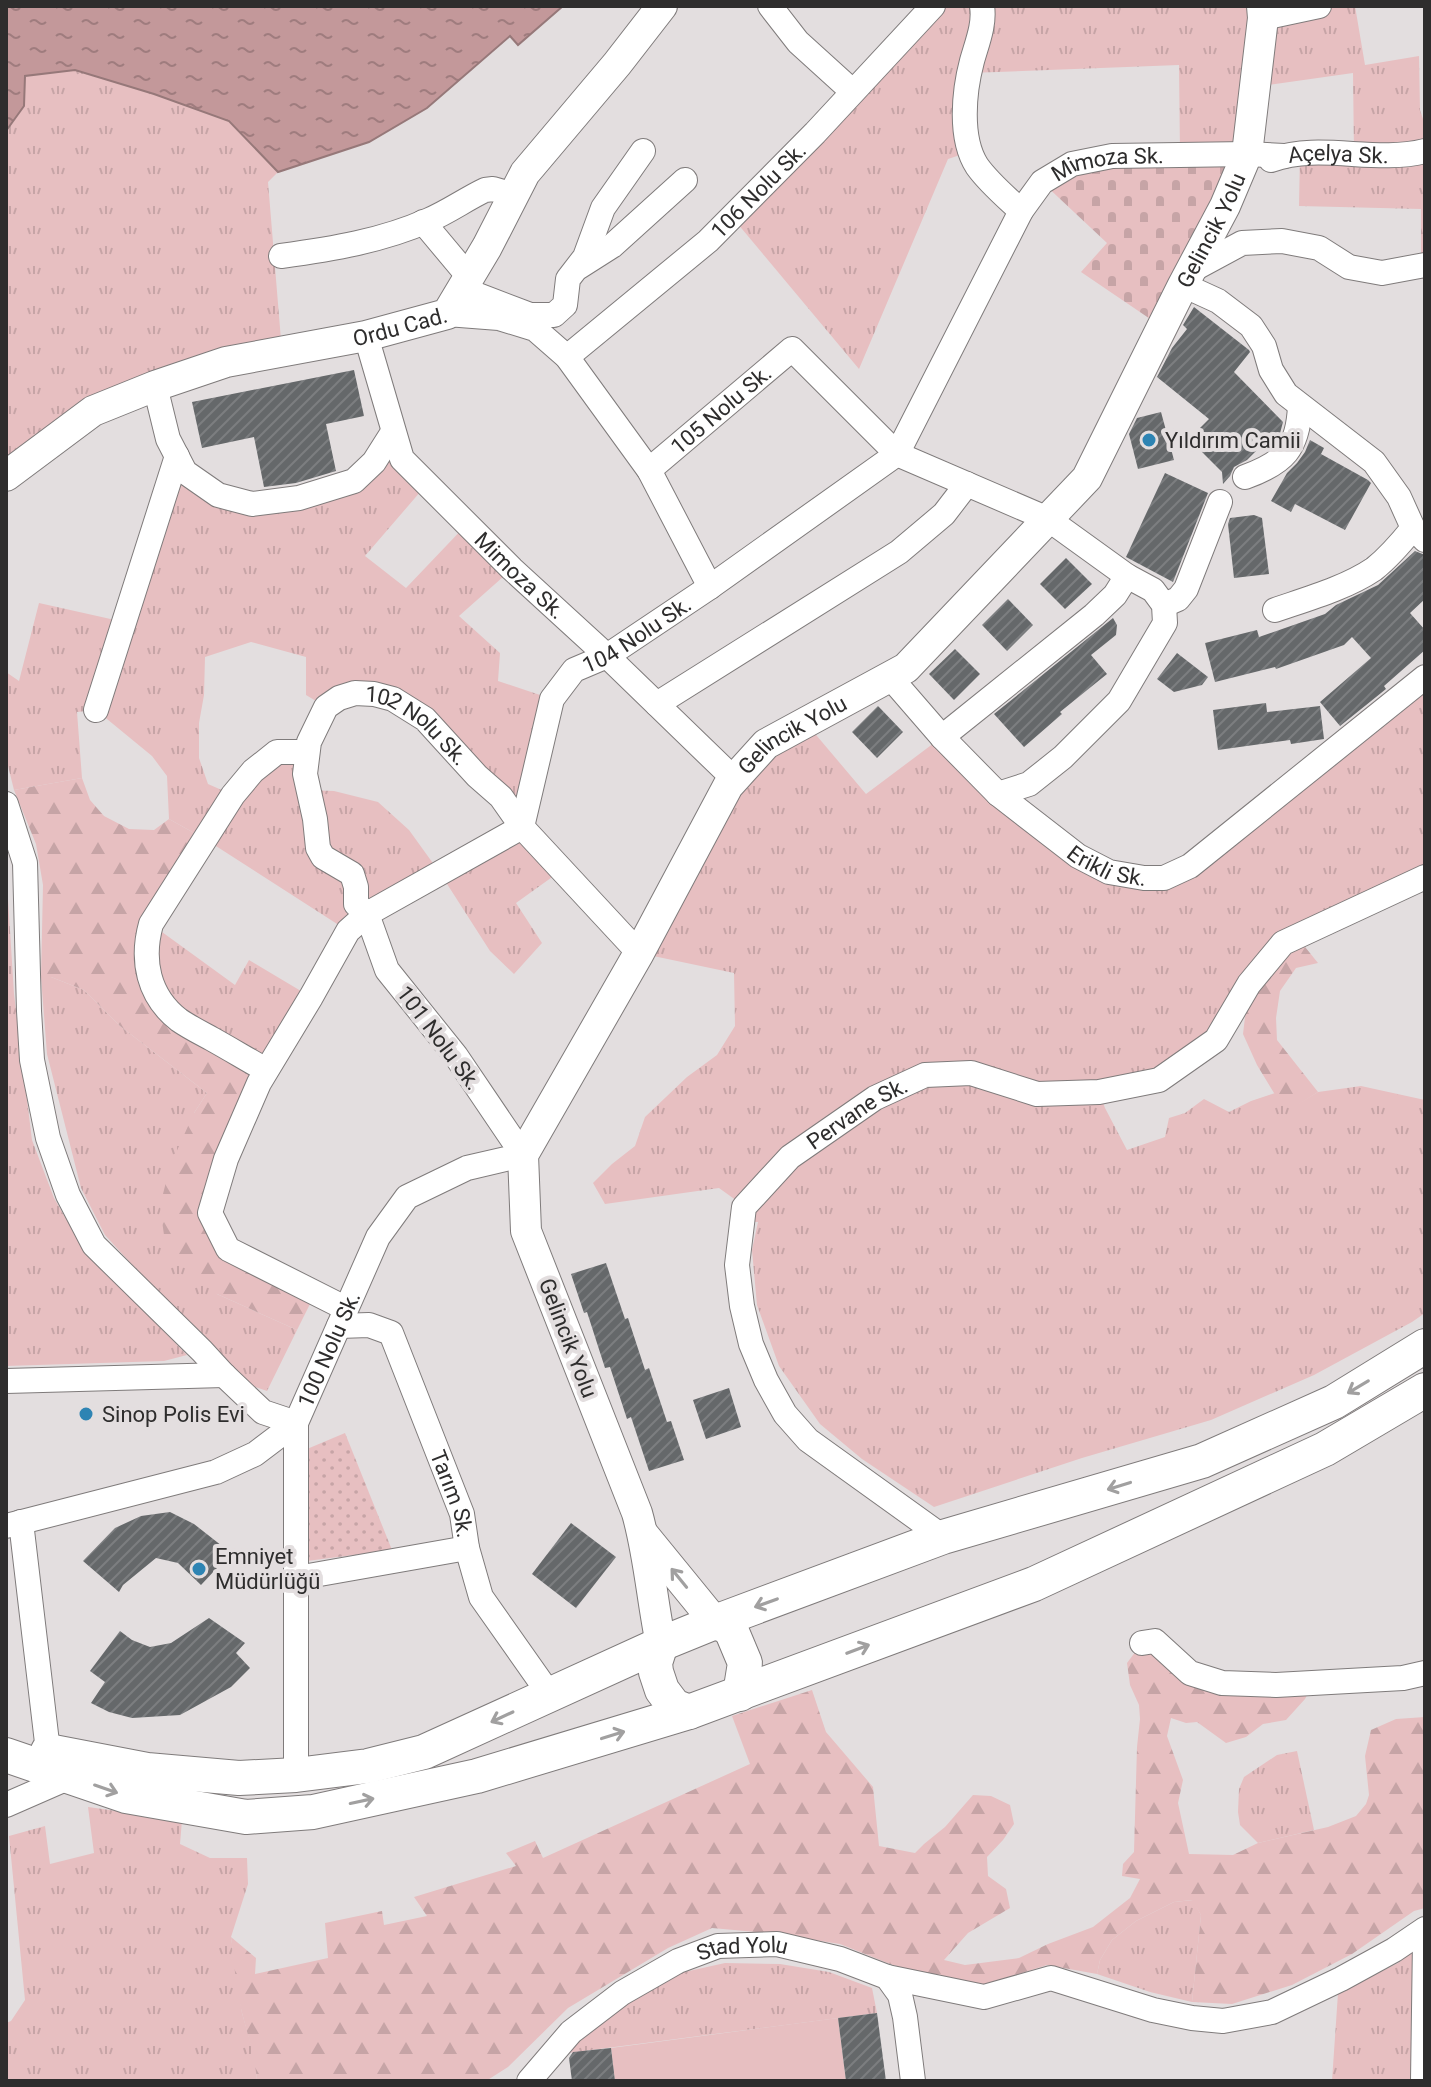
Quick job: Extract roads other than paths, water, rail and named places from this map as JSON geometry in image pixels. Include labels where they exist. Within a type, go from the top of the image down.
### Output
[{"type":"highway","points":[[6,1742],[147,1770],[239,1778],[368,1766],[424,1752],[715,1622],[943,1537],[1202,1461],[1334,1402],[1425,1346]]},
{"type":"highway","points":[[6,1755],[126,1796],[246,1817],[313,1812],[477,1776],[689,1712],[1034,1584],[1325,1449],[1425,1390]]},
{"type":"highway","points":[[715,1622],[732,1632],[745,1663],[740,1694]]},
{"type":"highway","points":[[661,1644],[655,1663],[662,1690],[674,1706],[689,1712]]},
{"type":"main road","points":[[459,293],[525,173],[662,6]]},
{"type":"main road","name":"Gelincik Yolu","points":[[643,1533],[526,1231],[523,1155],[639,953],[728,786],[766,744],[906,668],[1087,478],[1225,206],[1247,154],[1262,12]]},
{"type":"main road","name":"Ordu Cad.","points":[[6,476],[93,411],[226,362],[366,336],[459,293]]},
{"type":"main road","points":[[643,1533],[715,1622]]},
{"type":"main road","points":[[643,1533],[661,1644]]},
{"type":"street","points":[[770,6],[798,42],[852,91]]},
{"type":"street","name":"106 Nolu Sk.","points":[[567,357],[708,241],[815,133],[933,6]]},
{"type":"street","points":[[982,6],[984,16],[964,102],[967,137],[976,164],[1021,211]]},
{"type":"street","points":[[1262,12],[1319,6]]},
{"type":"street","points":[[459,293],[530,315],[554,315],[565,305],[568,279],[585,257],[603,208],[643,151]]},
{"type":"street","name":"Açelya Sk.","points":[[1225,206],[1258,165],[1284,156],[1319,153],[1379,156],[1425,151]]},
{"type":"street","name":"Mimoza Sk.","points":[[897,454],[1021,211],[1042,182],[1072,164],[1112,156],[1284,156]]},
{"type":"street","points":[[574,271],[612,246],[685,180]]},
{"type":"street","points":[[281,256],[323,251],[370,240],[423,222],[485,190],[514,195]]},
{"type":"street","points":[[423,222],[459,293],[499,318],[535,329],[567,357],[649,470],[710,587]]},
{"type":"street","points":[[1275,610],[1324,593],[1372,570],[1419,534],[1399,497],[1374,462],[1286,394],[1271,370],[1264,346],[1251,326],[1187,277],[1242,243],[1282,241],[1319,248],[1349,267],[1425,279]]},
{"type":"street","points":[[1382,273],[1425,265]]},
{"type":"street","name":"Mimoza Sk.","points":[[366,336],[402,459],[512,569],[734,779]]},
{"type":"street","name":"105 Nolu Sk.","points":[[649,470],[792,349],[897,454]]},
{"type":"street","points":[[155,386],[168,439],[185,472],[218,495],[252,504],[299,498],[354,481],[374,462],[393,432]]},
{"type":"street","points":[[1245,477],[1267,469],[1291,446],[1299,430],[1300,406]]},
{"type":"street","points":[[897,454],[1048,519],[1127,576],[1153,590],[1164,605],[1165,623],[1119,701],[1063,757],[1029,784],[998,794]]},
{"type":"street","name":"104 Nolu Sk.","points":[[522,827],[552,699],[574,670],[607,656],[897,454]]},
{"type":"street","points":[[96,710],[177,456]]},
{"type":"street","points":[[657,704],[899,552],[944,514],[967,484]]},
{"type":"street","points":[[1164,605],[1178,599],[1186,589],[1220,502]]},
{"type":"street","points":[[942,737],[1094,615],[1115,595],[1127,576]]},
{"type":"street","name":"Erikli Sk.","points":[[890,677],[942,737],[998,794],[1088,862],[1109,872],[1144,878],[1164,878],[1190,866],[1425,677]]},
{"type":"street","name":"102 Nolu Sk.","points":[[367,914],[356,904],[352,874],[323,857],[318,848],[305,774],[309,742],[326,707],[339,698],[355,693],[374,694],[393,699],[425,719],[477,776],[501,797],[522,827]]},
{"type":"street","points":[[266,1070],[179,1020],[158,999],[150,980],[146,942],[151,924],[233,795],[253,771],[277,752],[307,752]]},
{"type":"street","points":[[6,804],[25,863],[32,1060],[48,1138],[68,1195],[94,1245],[263,1412],[296,1423],[296,1775]]},
{"type":"street","points":[[342,1317],[228,1249],[210,1213],[226,1159],[259,1083],[348,931],[367,914],[522,827],[639,953]]},
{"type":"street","name":"Pervane Sk.","points":[[943,1537],[808,1440],[785,1414],[751,1344],[742,1306],[737,1265],[744,1207],[790,1157],[875,1098],[925,1075],[971,1073],[1037,1094],[1099,1092],[1159,1080],[1216,1040],[1249,984],[1283,943],[1425,877]]},
{"type":"street","name":"101 Nolu Sk.","points":[[367,914],[387,970],[456,1056],[523,1155]]},
{"type":"street","name":"100 Nolu Sk.","points":[[13,1524],[216,1472],[255,1454],[296,1423],[378,1237],[407,1197],[467,1168],[523,1155]]},
{"type":"street","name":"Tarım Sk.","points":[[342,1317],[391,1333],[462,1514],[467,1548],[481,1597],[550,1695]]},
{"type":"street","points":[[6,1381],[224,1375]]},
{"type":"street","points":[[13,1524],[48,1751]]},
{"type":"street","points":[[297,1578],[467,1548]]},
{"type":"street","points":[[1142,1643],[1155,1641],[1190,1673],[1222,1683],[1276,1685],[1403,1678],[1425,1673]]},
{"type":"street","points":[[6,1805],[70,1777]]},
{"type":"street","name":"Stad Yolu","points":[[529,2081],[571,2032],[622,1993],[678,1961],[718,1946],[777,1944],[840,1959],[887,1977],[984,1997],[1051,1978],[1153,2010],[1223,2021],[1272,2012],[1341,1979],[1425,1929]]},
{"type":"street","points":[[1423,2081],[1425,1940]]},
{"type":"street","points":[[887,1977],[900,1995],[913,2081]]},
{"type":"water","points":[[6,6],[563,6],[518,45],[510,36],[427,108],[369,142],[278,172],[229,121],[75,70],[25,76],[24,106],[6,131]]},
{"type":"place","name":"Yıldırım Camii","points":[[1149,440]]},
{"type":"place","name":"Sinop Polis Evi","points":[[86,1414]]},
{"type":"place","name":"Emniyet Müdürlüğü","points":[[199,1569]]}]
